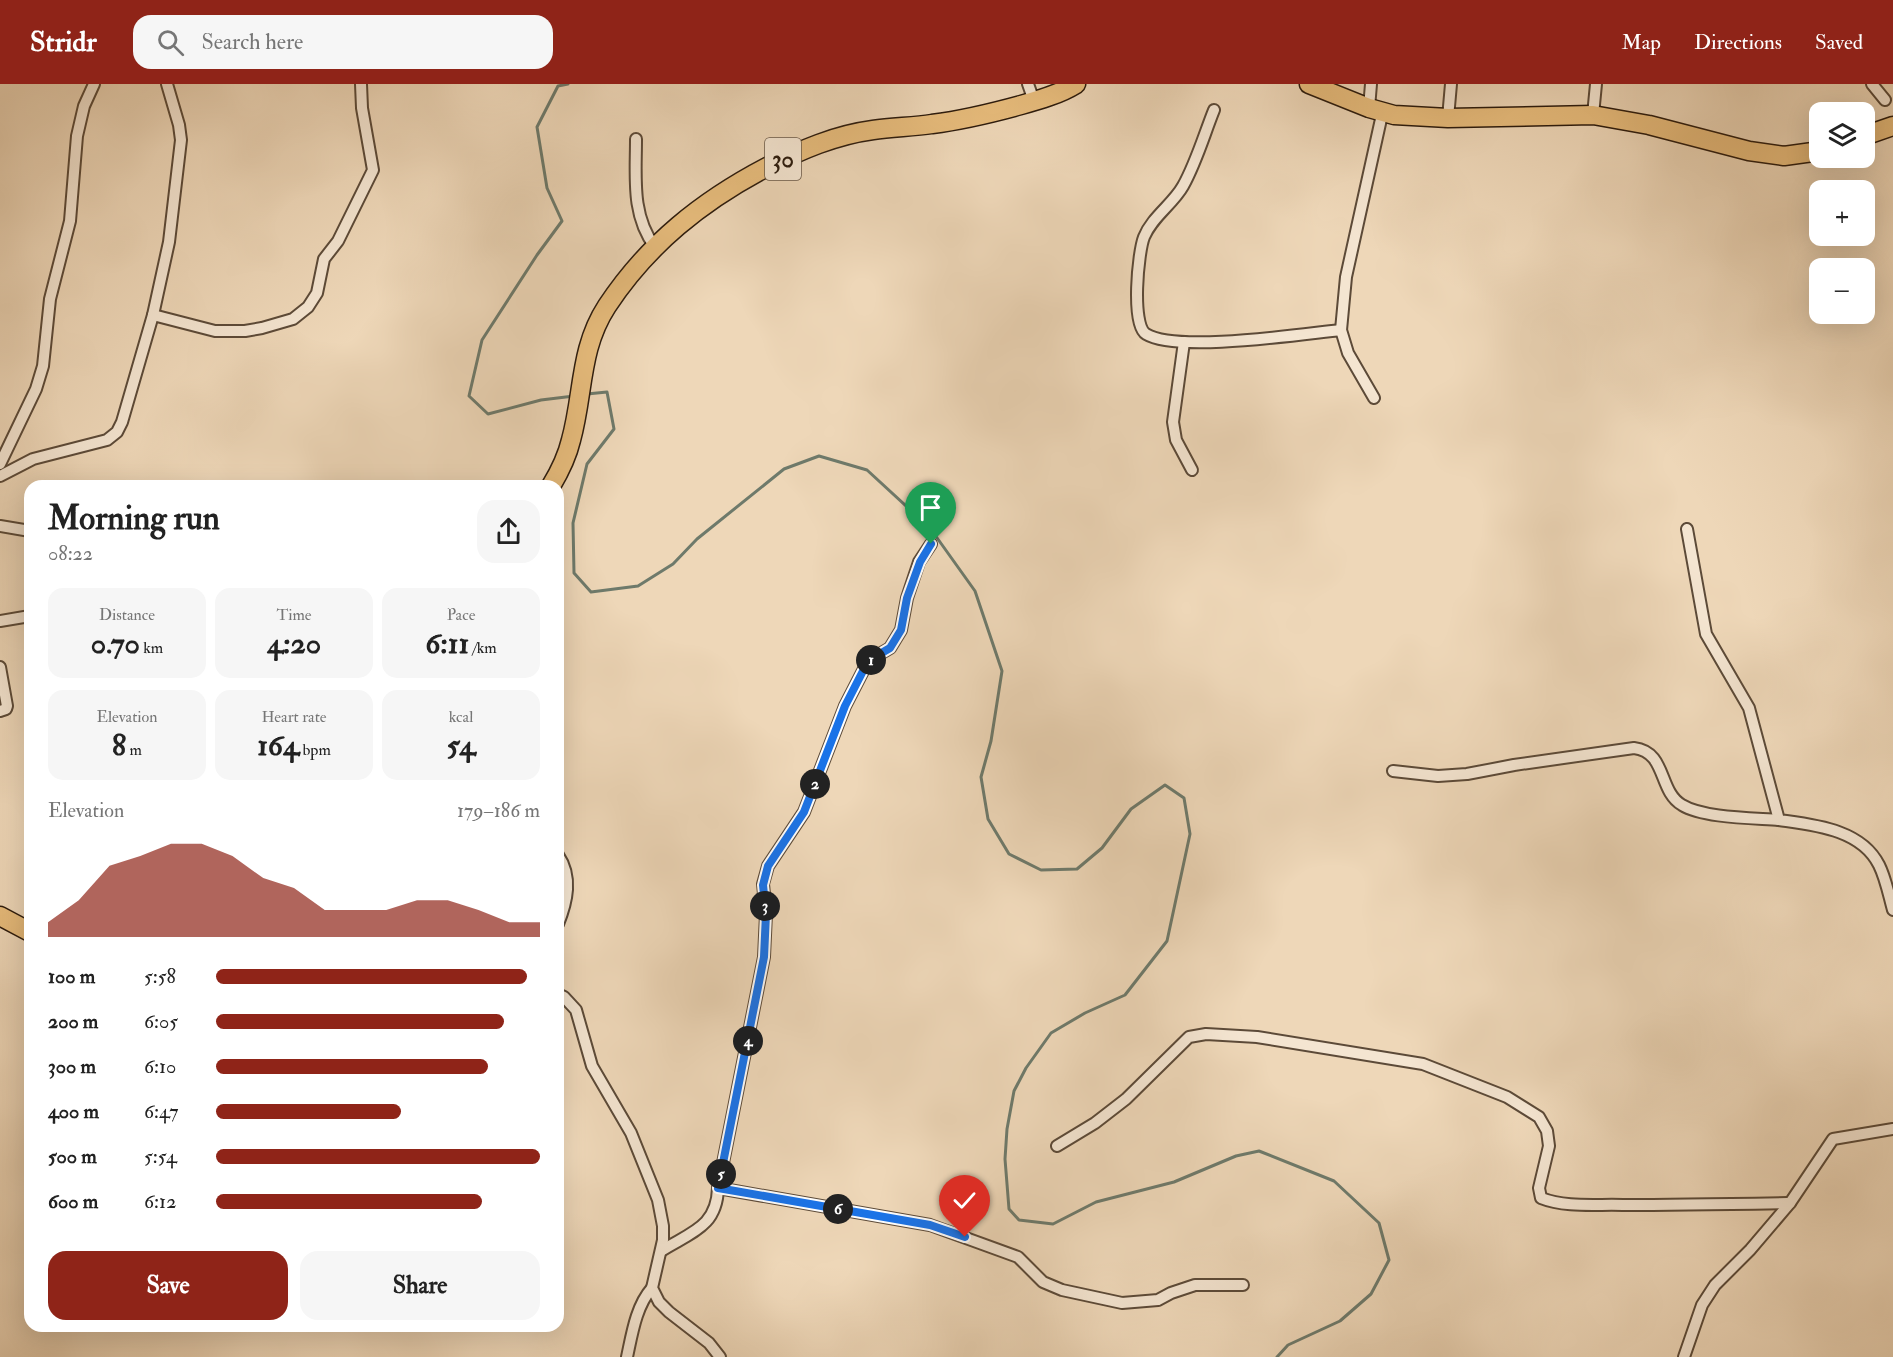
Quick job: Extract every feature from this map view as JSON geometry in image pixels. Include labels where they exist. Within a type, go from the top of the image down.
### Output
[{"type":"highway","name":"30","points":[[554,480],[567,455],[576,420],[588,344],[595,326],[608,304],[646,255],[697,209],[730,186],[792,154],[833,138],[872,130],[983,116],[1034,101],[1076,84]]},
{"type":"highway","points":[[1309,84],[1394,115],[1448,118],[1593,115],[1649,125],[1749,151],[1784,156],[1809,153]]},
{"type":"highway","points":[[1875,132],[1893,126]]},
{"type":"highway","points":[[0,916],[24,929]]},
{"type":"street","points":[[0,464],[36,389],[44,366],[50,298],[70,221],[77,136],[84,106],[94,84]]},
{"type":"street","points":[[0,476],[33,459],[99,443],[113,437],[122,422],[153,315],[169,242],[180,140],[179,125],[167,84]]},
{"type":"street","points":[[153,315],[215,331],[245,331],[293,319],[308,307],[317,293],[324,259],[338,241],[373,170],[362,108],[361,84]]},
{"type":"street","points":[[1028,84],[1034,101]]},
{"type":"street","points":[[1371,84],[1376,109],[1346,277],[1341,330],[1348,353],[1374,398]]},
{"type":"street","points":[[1448,118],[1450,84]]},
{"type":"street","points":[[1593,115],[1596,84]]},
{"type":"street","points":[[1872,84],[1885,100]]},
{"type":"street","points":[[1214,110],[1183,187],[1145,234],[1141,248],[1137,301],[1139,327],[1146,334],[1184,342],[1243,340],[1341,330]]},
{"type":"street","points":[[636,139],[635,191],[646,236],[655,247]]},
{"type":"street","points":[[1184,342],[1173,422],[1176,440],[1192,470]]},
{"type":"street","points":[[0,526],[24,530]]},
{"type":"street","points":[[1687,529],[1706,633],[1749,708],[1779,820]]},
{"type":"street","points":[[661,1251],[711,1218],[717,1203],[718,1188],[764,957],[766,914],[763,885],[765,876],[773,859],[804,812],[845,706],[864,669],[873,658],[890,648],[901,630],[907,598],[920,562],[931,544]]},
{"type":"street","points":[[0,621],[24,617]]},
{"type":"street","points":[[0,667],[7,706],[6,709],[0,711]]},
{"type":"street","points":[[1393,771],[1438,776],[1467,774],[1514,765],[1634,748],[1641,749],[1656,759],[1673,799],[1684,806],[1716,814],[1779,820],[1846,834],[1866,848],[1878,864],[1893,910]]},
{"type":"street","points":[[564,872],[567,891],[564,907]]},
{"type":"street","points":[[564,997],[576,1010],[597,1078],[621,1113],[640,1154],[661,1213],[663,1226],[661,1251],[652,1288],[643,1300],[627,1357]]},
{"type":"street","points":[[1057,1146],[1095,1123],[1118,1105],[1189,1037],[1206,1034],[1257,1037],[1423,1064],[1507,1097],[1539,1117],[1547,1131],[1549,1146],[1539,1188],[1541,1198],[1550,1202],[1695,1205],[1790,1203]]},
{"type":"street","points":[[1684,1357],[1702,1305],[1715,1285],[1750,1250],[1790,1203],[1833,1139],[1893,1129]]},
{"type":"street","points":[[718,1188],[930,1225],[1018,1257],[1043,1282],[1062,1290],[1122,1304],[1158,1300],[1195,1285],[1243,1285]]},
{"type":"street","points":[[652,1288],[669,1312],[709,1343],[720,1357]]},
{"type":"waterway","points":[[568,84],[558,86],[537,127],[547,188],[562,221],[482,340],[469,396],[488,414],[541,400],[574,396]]},
{"type":"waterway","points":[[587,394],[607,392],[614,429],[587,464],[573,523],[574,573],[591,592],[638,586],[673,564],[697,539],[784,469],[819,456],[867,470],[930,528],[975,591],[1002,671],[991,741],[981,777],[988,819],[1009,854],[1041,870],[1077,869],[1102,848],[1131,809],[1165,785],[1184,798],[1190,834],[1167,941],[1125,995],[1085,1013],[1051,1033],[1026,1068],[1014,1091],[1007,1129],[1005,1159],[1009,1209],[1019,1220],[1053,1224],[1096,1202],[1174,1182],[1236,1156],[1259,1151],[1334,1181],[1379,1223],[1389,1260],[1371,1294],[1340,1321],[1288,1345],[1277,1357]]},
{"type":"route","points":[[931,544],[920,562],[907,598],[901,630],[890,648],[873,658],[864,669],[845,706],[804,812],[768,866],[763,885],[766,914],[764,957],[718,1188],[930,1225],[965,1237]]}]
